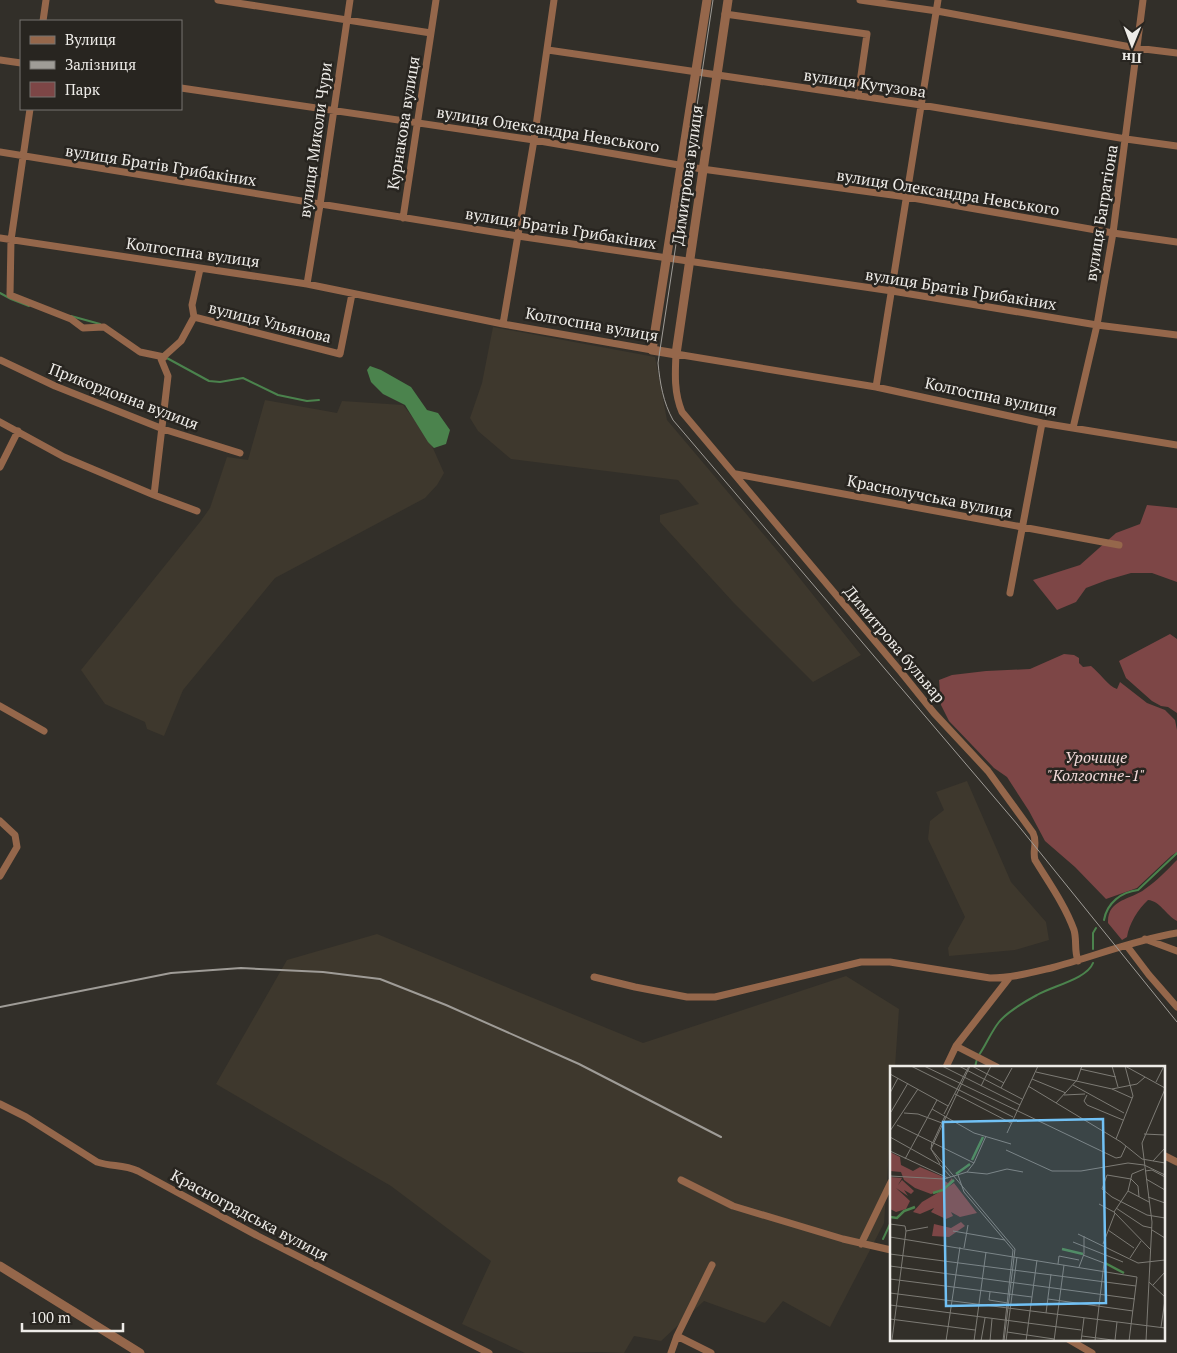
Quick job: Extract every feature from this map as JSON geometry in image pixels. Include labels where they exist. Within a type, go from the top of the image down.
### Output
[{"type":"street","points":[[43,20],[46,0]]},
{"type":"street","points":[[218,0],[431,33]]},
{"type":"street","name":"вулиця Миколи Чури","points":[[307,284],[350,0]]},
{"type":"street","name":"Курнакова вулиця","points":[[403,218],[436,0]]},
{"type":"street","points":[[503,324],[534,140],[554,0]]},
{"type":"street","name":"Димитрова вулиця","points":[[652,350],[707,0]]},
{"type":"street","name":"Димитрова вулиця","points":[[676,354],[728,0]]},
{"type":"street","points":[[860,0],[937,11],[1136,48],[1177,52]]},
{"type":"street","points":[[876,387],[938,0]]},
{"type":"street","name":"вулиця Багратіона","points":[[1073,428],[1097,325],[1113,233],[1136,48],[1144,0]]},
{"type":"street","points":[[725,14],[867,34],[858,96]]},
{"type":"street","name":"вулиця Кутузова","points":[[548,50],[920,105],[1177,146]]},
{"type":"street","points":[[0,60],[20,63]]},
{"type":"street","name":"вулиця Олександра Невського","points":[[182,88],[534,140],[682,164],[702,169],[907,197],[1113,233],[1177,242]]},
{"type":"street","points":[[30,110],[10,240],[10,295],[71,319],[83,328],[104,327],[140,352],[164,357]]},
{"type":"street","name":"вулиця Братів Грибакіних","points":[[0,152],[518,236],[892,291],[1097,325],[1177,335]]},
{"type":"street","name":"Колгоспна вулиця","points":[[0,238],[307,284],[503,324],[876,387],[1042,423],[1177,445]]},
{"type":"street","points":[[154,495],[168,376],[161,359],[181,341],[194,317],[192,306],[200,269]]},
{"type":"street","name":"вулиця Ульянова","points":[[194,317],[340,354],[352,294]]},
{"type":"street","name":"Димитрова бульвар","points":[[676,354],[675,389],[677,402],[682,412],[934,713],[988,771],[1033,833],[1036,843],[1033,852],[1035,860],[1066,910],[1076,936],[1075,951],[1078,961]]},
{"type":"street","name":"Прикордонна вулиця","points":[[0,360],[56,386],[163,429],[240,453]]},
{"type":"street","points":[[0,422],[64,457],[197,511]]},
{"type":"street","points":[[1010,593],[1042,423]]},
{"type":"street","points":[[0,467],[18,431]]},
{"type":"street","name":"Краснолучська вулиця","points":[[735,474],[1119,546]]},
{"type":"street","points":[[0,706],[44,731]]},
{"type":"street","points":[[0,821],[16,835],[18,846],[0,876]]},
{"type":"street","points":[[594,977],[687,997],[715,997],[862,962],[890,962],[990,978],[1009,978],[1078,961],[1145,939],[1177,933]]},
{"type":"street","points":[[1145,939],[1177,951]]},
{"type":"street","points":[[1127,946],[1177,1007]]},
{"type":"street","points":[[946,1066],[956,1046],[1009,978]]},
{"type":"street","points":[[956,1046],[995,1066]]},
{"type":"street","name":"Красноградська вулиця","points":[[0,1104],[97,1162],[106,1165],[127,1166],[138,1171],[258,1236],[489,1353]]},
{"type":"street","points":[[1164,1156],[1177,1162]]},
{"type":"street","points":[[681,1180],[733,1206],[861,1244],[890,1250]]},
{"type":"street","points":[[861,1244],[890,1184]]},
{"type":"street","points":[[671,1353],[677,1336],[712,1265]]},
{"type":"street","points":[[0,1266],[140,1353]]},
{"type":"street","points":[[677,1336],[711,1353]]},
{"type":"street","points":[[1070,1340],[1092,1353]]},
{"type":"shaded area","points":[[493,327],[655,357],[667,420],[786,561],[861,655],[813,682],[733,602],[660,522],[660,515],[699,504],[678,480],[511,459],[478,431],[470,418],[482,383]]},
{"type":"shaded area","points":[[370,366],[411,387],[427,410],[438,413],[450,430],[446,444],[434,448],[428,442],[405,405],[383,394],[371,382],[367,370]]},
{"type":"shaded area","points":[[265,400],[337,413],[342,401],[403,405],[428,437],[444,473],[437,485],[425,498],[275,578],[183,690],[164,736],[147,729],[145,722],[105,704],[81,670],[210,508],[227,457],[248,460]]},
{"type":"shaded area","points":[[967,781],[1011,882],[1046,922],[1049,940],[1015,950],[949,956],[948,948],[965,917],[928,839],[930,821],[944,810],[936,792]]},
{"type":"shaded area","points":[[377,934],[643,1043],[846,976],[899,1009],[895,1066],[890,1066],[890,1138],[884,1223],[830,1327],[783,1301],[765,1323],[704,1301],[661,1341],[634,1336],[624,1353],[525,1353],[462,1324],[491,1261],[391,1186],[216,1084],[287,960]]},
{"type":"green space","points":[[1147,505],[1177,508],[1177,582],[1152,573],[1131,573],[1086,588],[1076,602],[1057,610],[1033,580],[1080,565],[1116,533],[1140,524]]},
{"type":"green space","name":"Урочище \"Колгоспне-1\"","points":[[1170,634],[1177,639],[1177,713],[1168,707],[1161,706],[1152,701],[1126,678],[1119,661]]},
{"type":"green space","name":"Урочище \"Колгоспне-1\"","points":[[1064,654],[1074,655],[1079,658],[1079,663],[1083,667],[1091,666],[1117,689],[1120,682],[1147,703],[1165,710],[1175,720],[1177,730],[1177,852],[1137,888],[1106,899],[1075,867],[1045,841],[1029,811],[1007,777],[994,768],[949,721],[941,705],[939,680],[952,675],[1030,669]]},
{"type":"green space","points":[[1177,860],[1177,921],[1156,903],[1148,900],[1135,917],[1127,937],[1122,940],[1108,923],[1111,909],[1121,901],[1149,886]]},
{"type":"waterway","points":[[0,293],[29,306]]},
{"type":"waterway","points":[[71,316],[100,324]]},
{"type":"waterway","points":[[165,357],[209,381],[220,382],[243,378],[278,395],[307,401],[319,400]]},
{"type":"waterway","points":[[1104,920],[1108,908],[1116,899],[1126,893],[1138,890],[1177,853]]},
{"type":"waterway","points":[[1093,949],[1093,933],[1096,928]]},
{"type":"waterway","points":[[979,1055],[996,1026],[1007,1014],[1037,995],[1077,978],[1089,969],[1093,963]]},
{"type":"waterway","points":[[975,1066],[977,1059]]},
{"type":"waterway","points":[[883,1239],[890,1224]]},
{"type":"tram line","points":[[713,0],[658,363],[662,392],[673,420],[1017,824],[1177,1022]]},
{"type":"railway","points":[[0,1007],[171,973],[241,968],[323,972],[380,979],[446,1005],[579,1064],[721,1137]]}]
